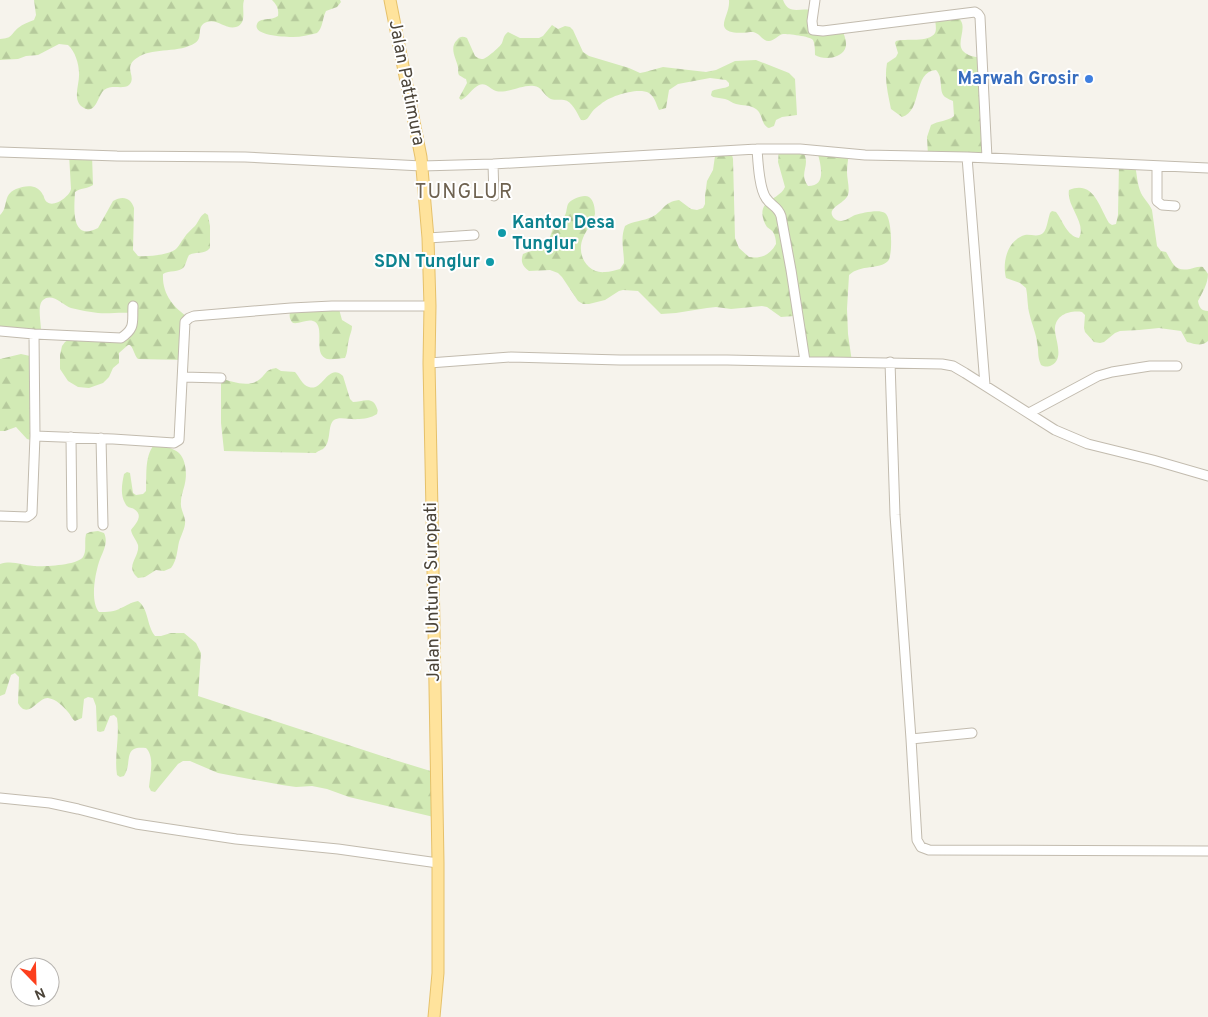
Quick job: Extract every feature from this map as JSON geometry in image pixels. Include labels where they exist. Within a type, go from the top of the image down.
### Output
[{"type":"main road","name":"Jalan Pattimura","points":[[390,0],[422,166]]},
{"type":"main road","name":"Jalan Untung Suropati","points":[[422,166],[428,238],[430,306],[429,363],[438,863],[438,972],[434,1017]]},
{"type":"street","points":[[815,0],[812,22],[813,30],[823,31],[975,12],[978,14],[980,17],[982,40],[987,158]]},
{"type":"street","points":[[0,152],[245,158],[422,166],[493,164],[757,149],[800,149],[866,155],[967,157],[1208,168]]},
{"type":"street","points":[[757,149],[762,188],[766,197],[779,210],[781,216],[805,361]]},
{"type":"street","points":[[967,157],[985,385]]},
{"type":"street","points":[[493,164],[494,196]]},
{"type":"street","points":[[1157,166],[1157,201],[1162,205],[1175,206]]},
{"type":"street","points":[[428,238],[474,235]]},
{"type":"street","points":[[0,331],[121,338],[132,329],[133,306]]},
{"type":"street","points":[[35,436],[174,443],[179,440],[186,322],[188,318],[194,316],[332,306],[430,306]]},
{"type":"street","points":[[0,516],[30,516],[32,513],[35,436],[34,334]]},
{"type":"street","points":[[429,363],[511,357],[942,364],[953,366],[1045,425],[1088,444],[1208,476]]},
{"type":"street","points":[[890,362],[895,516],[917,840],[921,847],[929,850],[1208,851]]},
{"type":"street","points":[[1029,413],[1098,376],[1150,366],[1177,366]]},
{"type":"street","points":[[183,377],[221,378]]},
{"type":"street","points":[[71,437],[72,527]]},
{"type":"street","points":[[101,438],[103,525]]},
{"type":"street","points":[[911,739],[972,733]]},
{"type":"street","points":[[0,798],[50,803],[136,824],[227,838],[338,849],[438,863]]},
{"type":"green space","points":[[34,0],[244,0],[243,19],[240,25],[229,27],[211,21],[207,22],[201,26],[198,41],[195,43],[182,48],[152,52],[140,56],[131,64],[132,78],[129,85],[107,88],[102,92],[94,107],[88,109],[80,105],[78,101],[78,66],[75,54],[68,45],[59,44],[38,55],[0,60],[0,39],[9,37],[20,27],[34,20],[36,15]]},
{"type":"green space","points":[[272,0],[340,0],[341,2],[337,7],[326,11],[317,33],[289,37],[264,33],[257,28],[258,22],[261,20],[278,16],[277,7]]},
{"type":"green space","points":[[729,0],[783,0],[788,8],[810,10],[813,30],[842,29],[846,47],[843,52],[835,57],[822,58],[815,55],[815,45],[813,40],[808,37],[783,34],[771,41],[767,41],[753,32],[737,33],[729,31],[724,24]]},
{"type":"green space","points":[[956,15],[961,20],[962,25],[961,47],[963,51],[970,56],[983,58],[987,158],[928,156],[927,137],[931,125],[954,116],[953,101],[943,94],[940,77],[936,70],[929,72],[924,77],[909,113],[902,117],[891,109],[886,69],[887,63],[896,57],[898,53],[896,41],[928,38],[936,31],[935,17]]},
{"type":"green space","points":[[552,25],[558,29],[565,26],[570,27],[583,52],[589,56],[640,73],[663,67],[706,72],[716,70],[735,61],[756,60],[789,73],[795,79],[797,115],[782,117],[776,120],[774,126],[766,127],[760,114],[753,107],[713,97],[711,95],[712,91],[727,87],[729,83],[726,80],[710,78],[678,84],[669,90],[666,108],[659,110],[649,93],[644,91],[631,92],[617,95],[605,101],[585,120],[581,120],[567,101],[551,99],[536,86],[525,86],[500,92],[481,84],[463,99],[459,98],[467,83],[466,79],[459,75],[454,53],[455,43],[459,38],[467,38],[475,56],[483,59],[499,47],[508,32],[520,38],[539,38]]},
{"type":"green space","points":[[779,149],[800,149],[802,151],[806,160],[804,178],[808,186],[814,185],[820,178],[821,167],[817,150],[849,153],[847,170],[848,195],[833,210],[834,218],[841,221],[855,215],[879,211],[885,213],[889,221],[891,252],[888,261],[884,264],[859,269],[849,275],[847,309],[852,362],[805,361],[794,316],[781,317],[767,307],[731,309],[716,307],[661,314],[638,291],[623,290],[605,300],[583,304],[578,301],[558,273],[550,270],[529,271],[523,264],[523,254],[542,247],[548,242],[554,228],[565,215],[568,204],[578,197],[587,196],[593,202],[595,214],[581,244],[582,256],[593,270],[609,272],[620,269],[624,263],[622,240],[625,226],[652,217],[674,201],[679,200],[691,209],[703,208],[707,181],[713,170],[715,156],[731,151],[733,159],[735,238],[739,248],[749,257],[765,255],[771,251],[776,242],[774,233],[764,222],[763,210],[765,205],[785,187],[778,162]]},
{"type":"green space","points":[[69,154],[92,155],[93,185],[75,192],[74,207],[76,222],[79,227],[83,231],[98,228],[113,201],[126,198],[134,208],[133,250],[138,256],[158,255],[174,250],[202,216],[205,213],[208,215],[210,248],[189,255],[182,269],[163,274],[164,288],[173,305],[189,318],[183,360],[138,359],[130,345],[128,345],[119,353],[119,363],[113,368],[109,377],[103,383],[89,388],[78,387],[68,381],[60,369],[62,346],[71,338],[128,334],[130,313],[88,312],[71,308],[50,297],[41,302],[41,330],[0,331],[0,215],[3,212],[9,194],[16,189],[28,186],[35,187],[41,191],[46,201],[50,203],[65,198],[71,189]]},
{"type":"green space","points":[[1119,164],[1135,165],[1140,190],[1152,210],[1157,246],[1161,251],[1166,252],[1177,268],[1185,270],[1203,267],[1208,273],[1206,285],[1198,301],[1201,308],[1208,311],[1208,341],[1193,344],[1187,342],[1181,331],[1159,328],[1120,331],[1104,342],[1094,342],[1085,332],[1085,315],[1082,312],[1073,312],[1061,316],[1056,323],[1055,332],[1058,358],[1056,362],[1046,367],[1042,366],[1029,312],[1026,288],[1020,283],[1006,278],[1007,253],[1019,238],[1025,235],[1042,234],[1052,211],[1056,212],[1071,234],[1079,238],[1081,232],[1079,220],[1070,202],[1069,190],[1077,188],[1090,192],[1099,203],[1109,223],[1112,225],[1116,224],[1118,215]]},
{"type":"green space","points":[[339,309],[342,320],[352,326],[347,353],[345,358],[327,359],[320,350],[317,323],[306,321],[293,323],[290,318],[290,312]]},
{"type":"green space","points":[[21,354],[30,356],[34,441],[27,439],[16,427],[0,431],[0,359]]},
{"type":"green space","points":[[276,368],[281,371],[295,372],[304,384],[309,387],[318,385],[333,373],[338,373],[343,376],[350,399],[353,402],[372,401],[377,409],[377,414],[365,418],[339,418],[334,420],[326,446],[316,453],[224,451],[221,423],[221,378],[246,384],[256,382],[268,371]]},
{"type":"green space","points":[[154,445],[174,450],[183,459],[186,476],[181,504],[185,523],[176,559],[171,568],[164,571],[156,570],[145,577],[138,578],[134,574],[132,565],[137,554],[138,545],[131,530],[139,517],[137,511],[126,505],[122,496],[122,485],[124,474],[127,472],[130,473],[133,493],[136,495],[143,494],[146,491],[147,461]]},
{"type":"green space","points":[[98,531],[104,533],[106,540],[105,548],[97,567],[94,588],[96,607],[99,612],[116,610],[138,601],[146,612],[150,627],[155,636],[184,633],[196,643],[201,653],[198,696],[437,773],[438,818],[349,797],[327,789],[312,786],[296,787],[282,785],[218,773],[190,761],[183,761],[178,764],[155,792],[151,791],[149,787],[151,761],[146,748],[134,749],[129,756],[127,771],[124,776],[120,777],[117,775],[117,718],[114,715],[110,716],[104,731],[97,731],[96,706],[93,698],[88,697],[84,699],[82,718],[75,721],[62,705],[48,698],[29,709],[22,708],[18,703],[19,677],[15,673],[11,675],[5,694],[0,696],[0,564],[13,563],[45,566],[75,562],[84,555],[86,534]]},
{"type":"place","name":"Marwah Grosir","points":[[1089,79]]},
{"type":"place","name":"Kantor Desa Tunglur","points":[[502,233]]},
{"type":"place","name":"SDN Tunglur","points":[[490,262]]},
{"type":"district","name":"TUNGLUR","points":[[464,193]]}]
